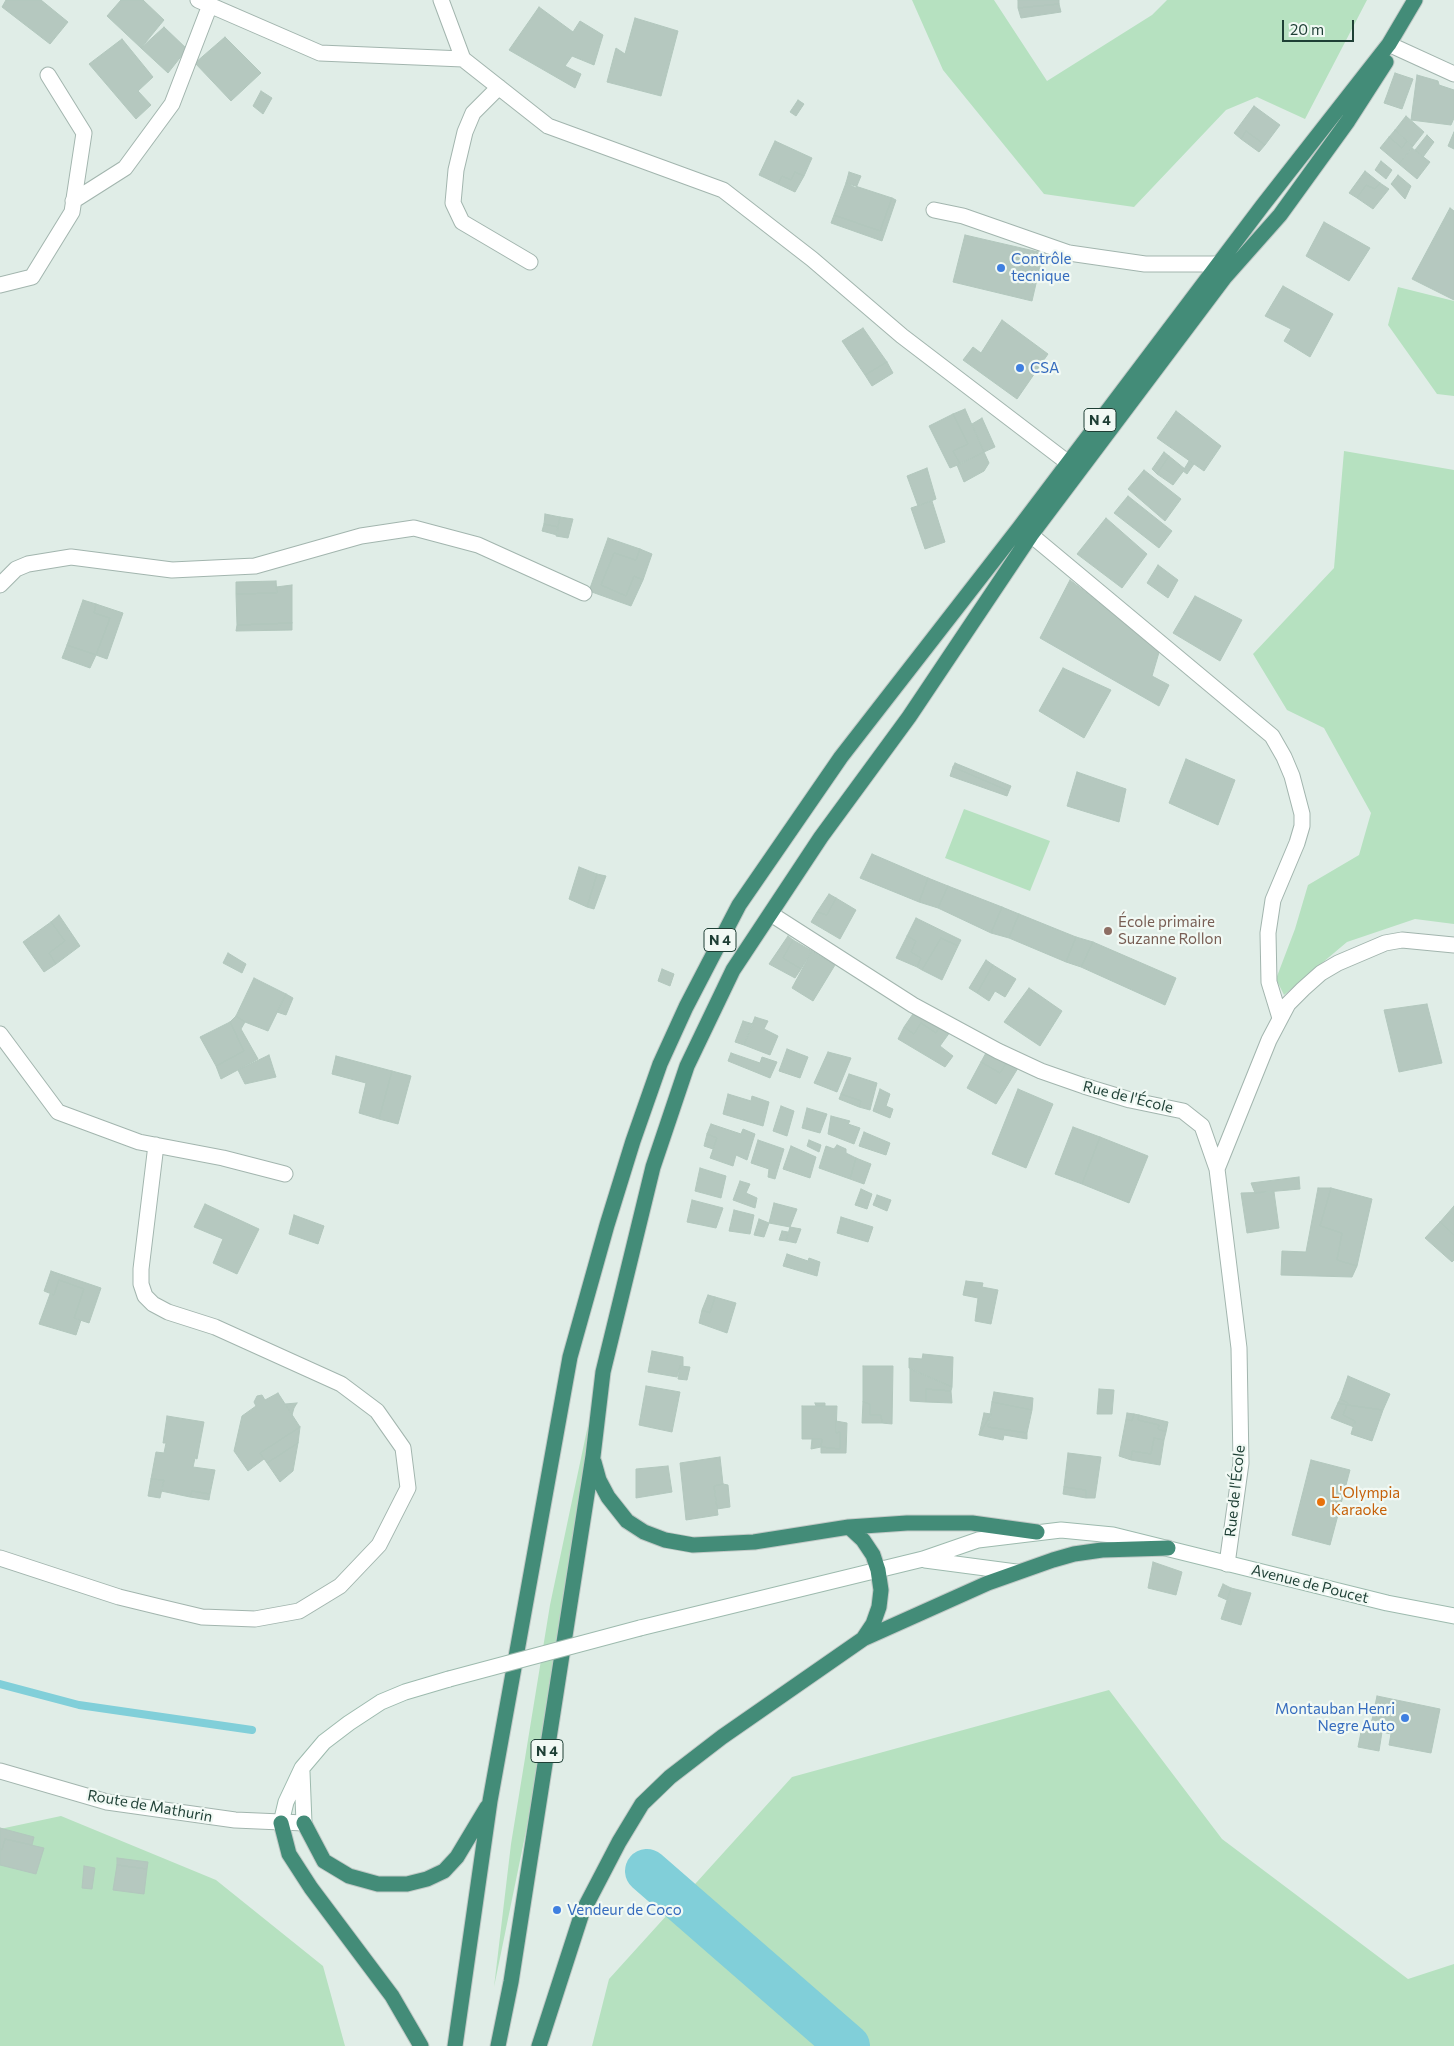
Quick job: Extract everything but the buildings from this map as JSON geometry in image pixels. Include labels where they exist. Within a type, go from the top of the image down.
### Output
[{"type":"highway","name":"N 4","points":[[455,2046],[490,1801],[570,1357],[633,1141],[660,1064],[686,1007],[739,905],[841,757],[1263,205],[1389,44],[1415,0]]},
{"type":"highway","name":"N 4","points":[[498,2046],[511,1982],[593,1456],[603,1372],[652,1166],[687,1066],[733,970],[822,837],[909,718],[1031,534],[1225,277],[1280,215],[1348,121],[1422,0]]},
{"type":"highway","points":[[593,1456],[599,1480],[608,1497],[627,1521],[644,1532],[665,1540],[693,1545],[738,1543],[849,1527],[907,1523],[972,1523],[1037,1532]]},
{"type":"highway","points":[[849,1527],[863,1540],[873,1555],[878,1570],[881,1590],[879,1607],[873,1624],[864,1639]]},
{"type":"highway","points":[[539,2046],[582,1913],[619,1842],[642,1804],[670,1777],[722,1737],[864,1639],[940,1604],[1016,1572],[1074,1554],[1102,1550],[1168,1548]]},
{"type":"highway","points":[[304,1823],[324,1861],[349,1876],[378,1884],[407,1884],[427,1879],[444,1871],[457,1857],[490,1801]]},
{"type":"highway","points":[[281,1823],[289,1854],[311,1888],[392,1996],[421,2046]]},
{"type":"street","points":[[441,0],[463,59],[548,126],[723,190],[812,259],[902,336],[1067,462]]},
{"type":"street","points":[[73,201],[125,168],[172,104],[204,3],[320,53],[463,59]]},
{"type":"street","points":[[1395,47],[1454,74]]},
{"type":"street","points":[[0,285],[32,277],[72,212],[84,133],[48,75]]},
{"type":"street","points":[[499,87],[473,112],[465,132],[456,170],[454,204],[462,222],[530,262]]},
{"type":"street","points":[[934,210],[963,216],[1069,253],[1145,264],[1219,264]]},
{"type":"street","points":[[0,585],[16,569],[28,564],[71,556],[172,570],[255,566],[361,536],[414,528],[478,545],[584,593]]},
{"type":"street","points":[[1031,534],[1272,736],[1284,757],[1292,776],[1302,814],[1302,826],[1297,843],[1273,900],[1268,933],[1269,982],[1280,1018]]},
{"type":"street","name":"Rue de l'École","points":[[771,914],[913,1005],[998,1051],[1041,1072],[1084,1086],[1130,1100],[1183,1111],[1202,1126],[1218,1169],[1239,1358],[1241,1463],[1227,1564]]},
{"type":"street","points":[[1218,1169],[1268,1040],[1293,999],[1321,974],[1338,963],[1385,943],[1402,940],[1454,945]]},
{"type":"street","points":[[0,1034],[58,1112],[139,1142],[223,1158],[285,1174]]},
{"type":"street","points":[[0,1558],[136,1601],[202,1617],[255,1619],[299,1610],[340,1586],[379,1545],[408,1488],[403,1448],[377,1412],[341,1384],[215,1327],[168,1312],[153,1304],[145,1296],[141,1284],[141,1269],[156,1145]]},
{"type":"street","name":"Avenue de Poucet","points":[[923,1560],[978,1540],[1037,1532],[1061,1530],[1113,1535],[1227,1564],[1454,1616]]},
{"type":"street","points":[[281,1823],[286,1802],[302,1768],[324,1742],[381,1702],[405,1692],[640,1628],[923,1560],[1016,1572]]},
{"type":"street","points":[[302,1768],[304,1823]]},
{"type":"street","name":"Route de Mathurin","points":[[0,1771],[106,1802],[235,1820],[304,1823]]},
{"type":"green space","points":[[912,0],[994,0],[1047,81],[1152,15],[1167,0],[1367,0],[1305,119],[1257,97],[1226,110],[1134,207],[1044,194],[943,70]]},
{"type":"green space","points":[[1398,287],[1454,301],[1454,396],[1437,394],[1388,325]]},
{"type":"green space","points":[[1344,451],[1454,470],[1454,924],[1415,919],[1347,942],[1284,995],[1276,979],[1295,929],[1308,885],[1359,855],[1371,813],[1324,728],[1287,710],[1253,654],[1334,568]]},
{"type":"green space","points":[[964,809],[1050,841],[1030,891],[945,858]]},
{"type":"green space","points":[[588,1425],[585,1488],[532,1802],[494,1987],[511,1844],[550,1605]]},
{"type":"green space","points":[[1109,1690],[1222,1839],[1408,1979],[1454,1964],[1454,2046],[592,2046],[609,1979],[792,1777]]},
{"type":"green space","points":[[61,1816],[216,1880],[323,1966],[345,2046],[0,2046],[0,1829]]},
{"type":"waterway","points":[[0,1684],[79,1705],[252,1730]]},
{"type":"waterway","points":[[647,1871],[848,2046]]},
{"type":"place","name":"Contrôle tecnique","points":[[1001,268]]},
{"type":"place","name":"CSA","points":[[1020,368]]},
{"type":"place","name":"École primaire Suzanne Rollon","points":[[1108,931]]},
{"type":"place","name":"L'Olympia Karaoke","points":[[1321,1502]]},
{"type":"place","name":"Montauban Henri Negre Auto","points":[[1405,1718]]},
{"type":"place","name":"Vendeur de Coco","points":[[557,1910]]}]
